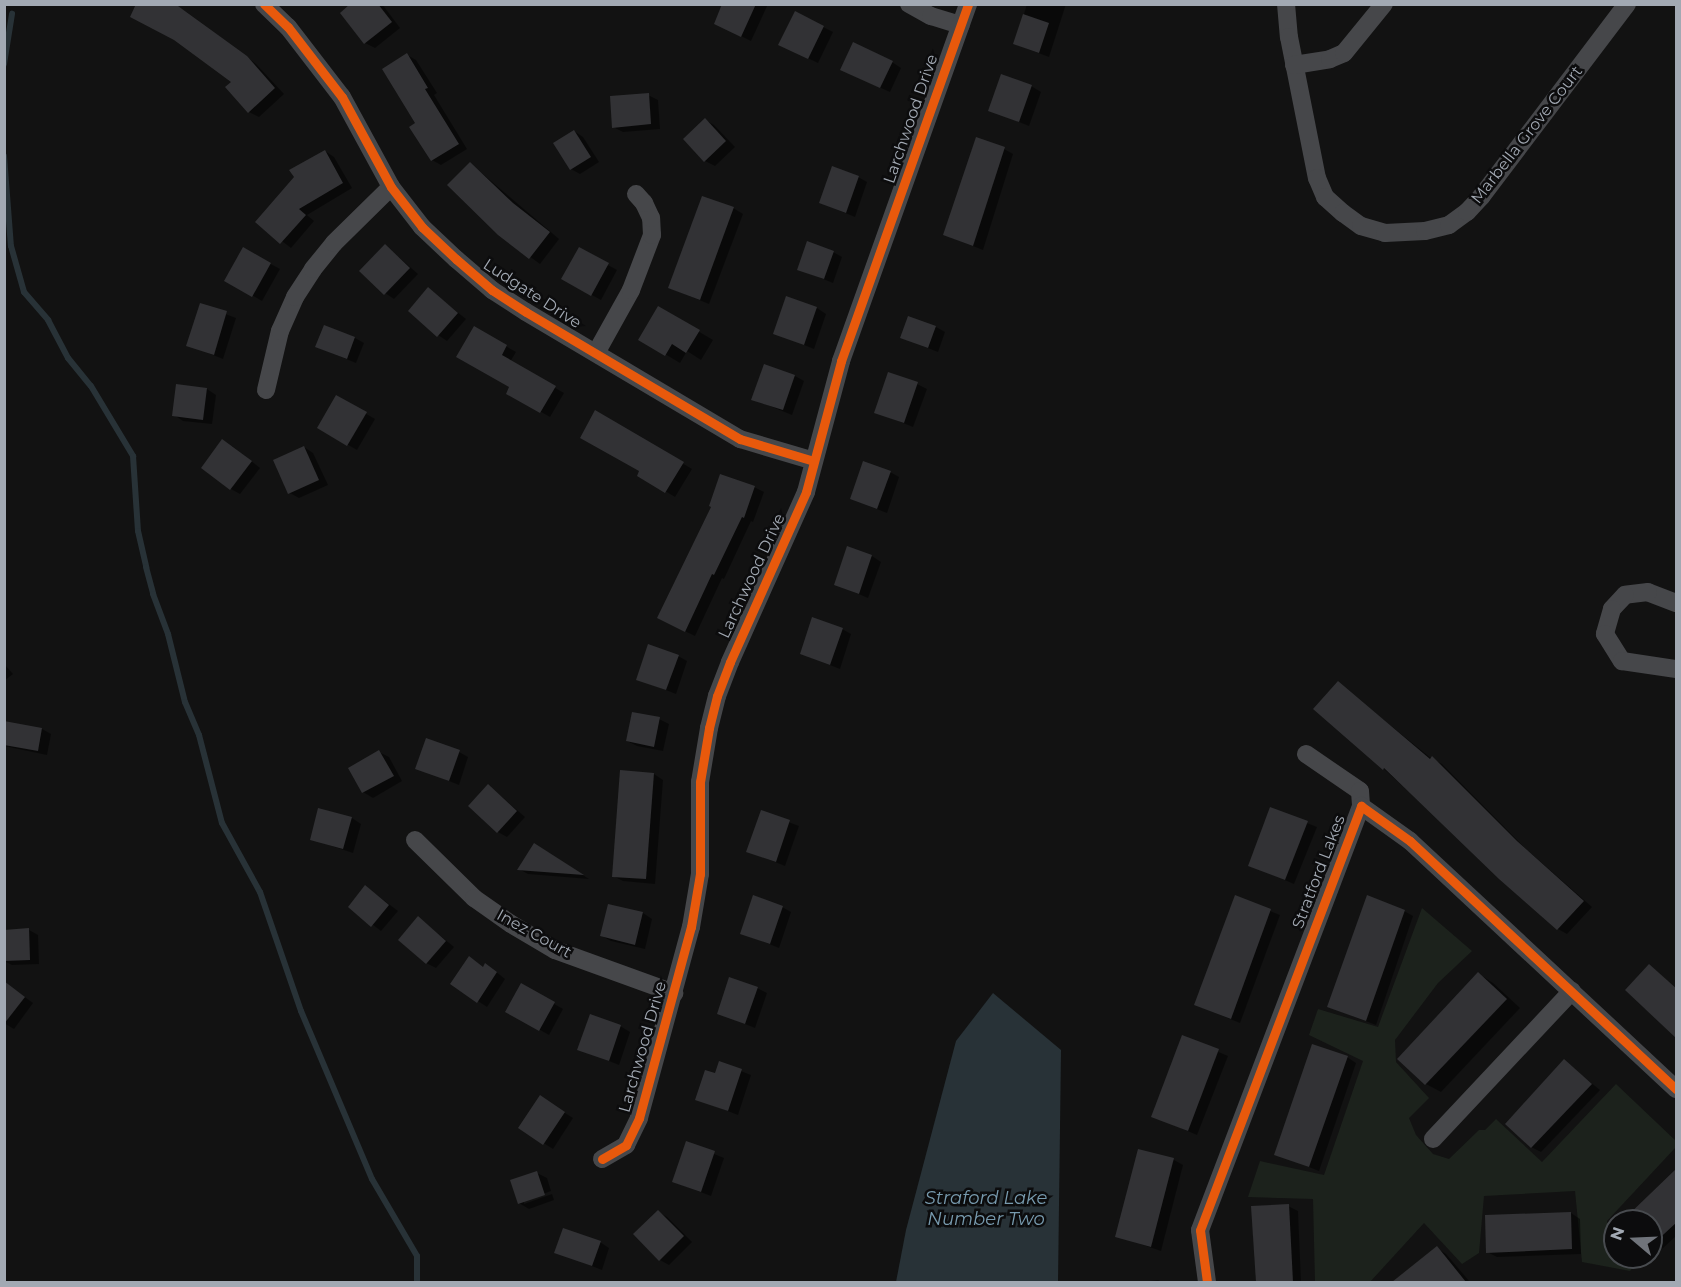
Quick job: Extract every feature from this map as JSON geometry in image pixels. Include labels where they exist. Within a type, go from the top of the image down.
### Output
[{"type":"street","name":"Ludgate Drive","points":[[264,4],[288,27],[342,97],[392,187],[423,227],[492,290],[740,439],[814,462]]},
{"type":"street","points":[[909,4],[931,16],[961,25]]},
{"type":"street","name":"Larchwood Drive","points":[[602,1160],[626,1145],[639,1118],[691,927],[700,874],[700,782],[711,718],[729,662],[790,532],[814,462],[841,361],[968,4]]},
{"type":"street","name":"Marbella Grove Court","points":[[1287,4],[1294,64],[1317,178],[1325,197],[1361,226],[1385,233],[1425,231],[1449,225],[1481,197],[1627,4]]},
{"type":"street","points":[[1294,64],[1330,59],[1344,53],[1384,4]]},
{"type":"street","points":[[266,390],[280,331],[295,297],[312,269],[334,243],[392,187]]},
{"type":"street","points":[[596,353],[631,290],[652,235],[651,218],[636,194]]},
{"type":"street","points":[[1677,603],[1648,592],[1625,595],[1612,609],[1605,634],[1622,661],[1677,669]]},
{"type":"street","name":"Stratford Lakes","points":[[1207,1282],[1200,1230],[1361,806],[1360,791],[1306,754]]},
{"type":"street","name":"Stratford Lakes","points":[[1361,806],[1410,841],[1677,1089]]},
{"type":"street","name":"Inez Court","points":[[415,840],[474,898],[511,924],[555,950],[674,993]]},
{"type":"street","points":[[1433,1138],[1572,991]]},
{"type":"shaded area","points":[[1422,908],[1472,951],[1438,983],[1395,1040],[1396,1062],[1429,1098],[1409,1118],[1416,1135],[1433,1154],[1449,1159],[1479,1130],[1485,1130],[1496,1119],[1542,1162],[1616,1084],[1676,1141],[1676,1147],[1618,1209],[1603,1209],[1603,1266],[1582,1262],[1575,1191],[1484,1196],[1479,1253],[1462,1264],[1424,1223],[1370,1282],[1315,1282],[1313,1199],[1248,1197],[1260,1161],[1324,1175],[1363,1061],[1309,1035],[1318,1009],[1378,1027]]},
{"type":"water","name":"Straford Lake Number Two","points":[[993,993],[1061,1050],[1058,1282],[896,1282],[906,1230],[956,1041]]},
{"type":"building","points":[[136,4],[178,6],[247,56],[275,88],[248,113],[225,87],[231,82],[174,40],[130,17]]},
{"type":"building","points":[[350,4],[378,4],[392,22],[364,44],[340,13]]},
{"type":"building","points":[[722,4],[756,4],[741,37],[714,24]]},
{"type":"building","points":[[795,11],[824,26],[808,59],[778,45]]},
{"type":"building","points":[[1023,14],[1049,23],[1039,53],[1013,44]]},
{"type":"building","points":[[853,42],[893,61],[880,88],[840,70]]},
{"type":"building","points":[[407,53],[428,88],[425,89],[459,144],[431,161],[409,127],[415,123],[382,69]]},
{"type":"building","points":[[1001,74],[1032,85],[1019,122],[988,111]]},
{"type":"building","points":[[649,93],[651,124],[612,128],[610,96]]},
{"type":"building","points":[[705,118],[726,141],[704,162],[683,139]]},
{"type":"building","points":[[574,130],[591,157],[570,170],[553,143]]},
{"type":"building","points":[[976,137],[1005,147],[973,246],[943,235]]},
{"type":"building","points":[[325,150],[343,183],[299,209],[306,215],[280,244],[255,222],[294,177],[289,170]]},
{"type":"building","points":[[470,162],[513,203],[550,232],[529,259],[498,235],[447,185]]},
{"type":"building","points":[[832,166],[859,176],[846,213],[819,203]]},
{"type":"building","points":[[702,196],[734,207],[700,300],[668,288]]},
{"type":"building","points":[[807,241],[834,251],[824,279],[797,270]]},
{"type":"building","points":[[385,244],[410,268],[384,295],[359,271]]},
{"type":"building","points":[[243,247],[271,263],[252,297],[224,281]]},
{"type":"building","points":[[579,247],[609,263],[591,296],[561,279]]},
{"type":"building","points":[[428,287],[458,313],[437,337],[408,311]]},
{"type":"building","points":[[786,296],[817,307],[804,345],[773,334]]},
{"type":"building","points":[[200,303],[227,311],[214,355],[186,346]]},
{"type":"building","points":[[658,306],[700,330],[686,353],[672,344],[665,356],[638,340]]},
{"type":"building","points":[[908,316],[936,326],[928,348],[900,338]]},
{"type":"building","points":[[324,325],[355,337],[347,359],[315,347]]},
{"type":"building","points":[[474,326],[507,345],[502,355],[556,386],[540,413],[506,394],[509,387],[456,357]]},
{"type":"building","points":[[764,364],[795,375],[783,410],[751,400]]},
{"type":"building","points":[[888,372],[918,382],[904,423],[874,413]]},
{"type":"building","points":[[176,384],[207,388],[203,420],[172,416]]},
{"type":"building","points":[[336,395],[367,412],[347,446],[317,428]]},
{"type":"building","points":[[595,410],[684,462],[665,493],[637,476],[639,471],[580,438]]},
{"type":"building","points":[[222,439],[252,461],[230,490],[201,468]]},
{"type":"building","points":[[304,446],[319,480],[288,494],[273,460]]},
{"type":"building","points":[[863,461],[891,471],[877,509],[850,499]]},
{"type":"building","points":[[720,474],[755,486],[744,518],[742,517],[714,575],[712,574],[685,632],[657,618],[711,507],[709,506]]},
{"type":"building","points":[[847,546],[872,555],[859,594],[834,585]]},
{"type":"building","points":[[812,617],[843,628],[830,665],[800,654]]},
{"type":"building","points":[[648,644],[679,655],[666,690],[636,680]]},
{"type":"building","points":[[1338,681],[1430,759],[1432,756],[1517,841],[1584,901],[1557,930],[1499,879],[1384,768],[1383,770],[1313,709]]},
{"type":"building","points":[[632,712],[660,717],[654,747],[626,741]]},
{"type":"building","points":[[4,721],[42,728],[38,751],[4,745]]},
{"type":"building","points":[[426,738],[460,750],[449,781],[415,769]]},
{"type":"building","points":[[379,750],[394,776],[362,793],[348,768]]},
{"type":"building","points":[[620,770],[654,773],[646,879],[612,877]]},
{"type":"building","points":[[488,784],[517,811],[497,833],[468,806]]},
{"type":"building","points":[[1270,807],[1308,821],[1285,880],[1248,866]]},
{"type":"building","points":[[318,808],[352,817],[343,849],[310,840]]},
{"type":"building","points":[[761,810],[790,820],[776,862],[746,852]]},
{"type":"building","points":[[534,843],[584,875],[517,870]]},
{"type":"building","points":[[365,885],[389,905],[371,927],[348,907]]},
{"type":"building","points":[[753,895],[783,906],[770,944],[740,934]]},
{"type":"building","points":[[1235,895],[1271,909],[1231,1019],[1194,1005]]},
{"type":"building","points":[[1367,895],[1405,910],[1366,1021],[1327,1007]]},
{"type":"building","points":[[608,904],[643,912],[635,945],[600,936]]},
{"type":"building","points":[[418,916],[446,941],[426,964],[398,940]]},
{"type":"building","points":[[29,928],[30,960],[4,961],[4,930]]},
{"type":"building","points":[[469,956],[483,967],[485,963],[497,972],[477,1003],[450,984]]},
{"type":"building","points":[[1649,964],[1677,989],[1677,1039],[1625,990]]},
{"type":"building","points":[[1478,972],[1507,999],[1425,1085],[1397,1059]]},
{"type":"building","points":[[729,977],[758,987],[745,1024],[717,1014]]},
{"type":"building","points":[[4,981],[25,997],[4,1024]]},
{"type":"building","points":[[521,983],[555,1002],[539,1031],[505,1012]]},
{"type":"building","points":[[590,1014],[621,1025],[609,1061],[577,1050]]},
{"type":"building","points":[[1182,1035],[1219,1049],[1188,1131],[1151,1117]]},
{"type":"building","points":[[1312,1044],[1348,1056],[1309,1167],[1274,1155]]},
{"type":"building","points":[[1564,1059],[1592,1084],[1531,1148],[1505,1124]]},
{"type":"building","points":[[719,1061],[742,1069],[728,1111],[695,1100],[705,1070],[715,1073]]},
{"type":"building","points":[[540,1095],[565,1112],[543,1145],[518,1128]]},
{"type":"building","points":[[686,1141],[715,1151],[701,1192],[672,1182]]},
{"type":"building","points":[[1138,1149],[1174,1158],[1151,1247],[1115,1237]]},
{"type":"building","points":[[1677,1168],[1677,1222],[1663,1235],[1663,1209],[1634,1209]]},
{"type":"building","points":[[537,1171],[545,1195],[518,1204],[510,1180]]},
{"type":"building","points":[[1289,1204],[1293,1282],[1256,1282],[1251,1206]]},
{"type":"building","points":[[658,1210],[684,1236],[659,1261],[633,1234]]},
{"type":"building","points":[[1571,1212],[1572,1249],[1486,1253],[1485,1215]]},
{"type":"building","points":[[563,1228],[601,1241],[592,1266],[554,1253]]},
{"type":"building","points":[[1437,1246],[1466,1282],[1392,1282]]},
{"type":"waterway","points":[[4,64],[12,14]]},
{"type":"waterway","points":[[4,156],[11,246],[24,292],[48,320],[68,358],[91,386],[133,456],[138,531],[146,567],[168,634],[185,702],[199,735],[222,823],[260,892],[301,1011],[372,1179],[417,1256],[417,1282]]},
{"type":"cycle path","points":[[264,4],[288,27],[342,97],[391,187],[422,227],[492,290],[740,439],[814,461]]},
{"type":"cycle path","points":[[602,1159],[626,1145],[639,1118],[691,927],[700,874],[700,782],[717,696],[806,492],[841,361],[968,4]]},
{"type":"cycle path","points":[[1207,1282],[1200,1230],[1361,806],[1410,841],[1676,1089]]}]
